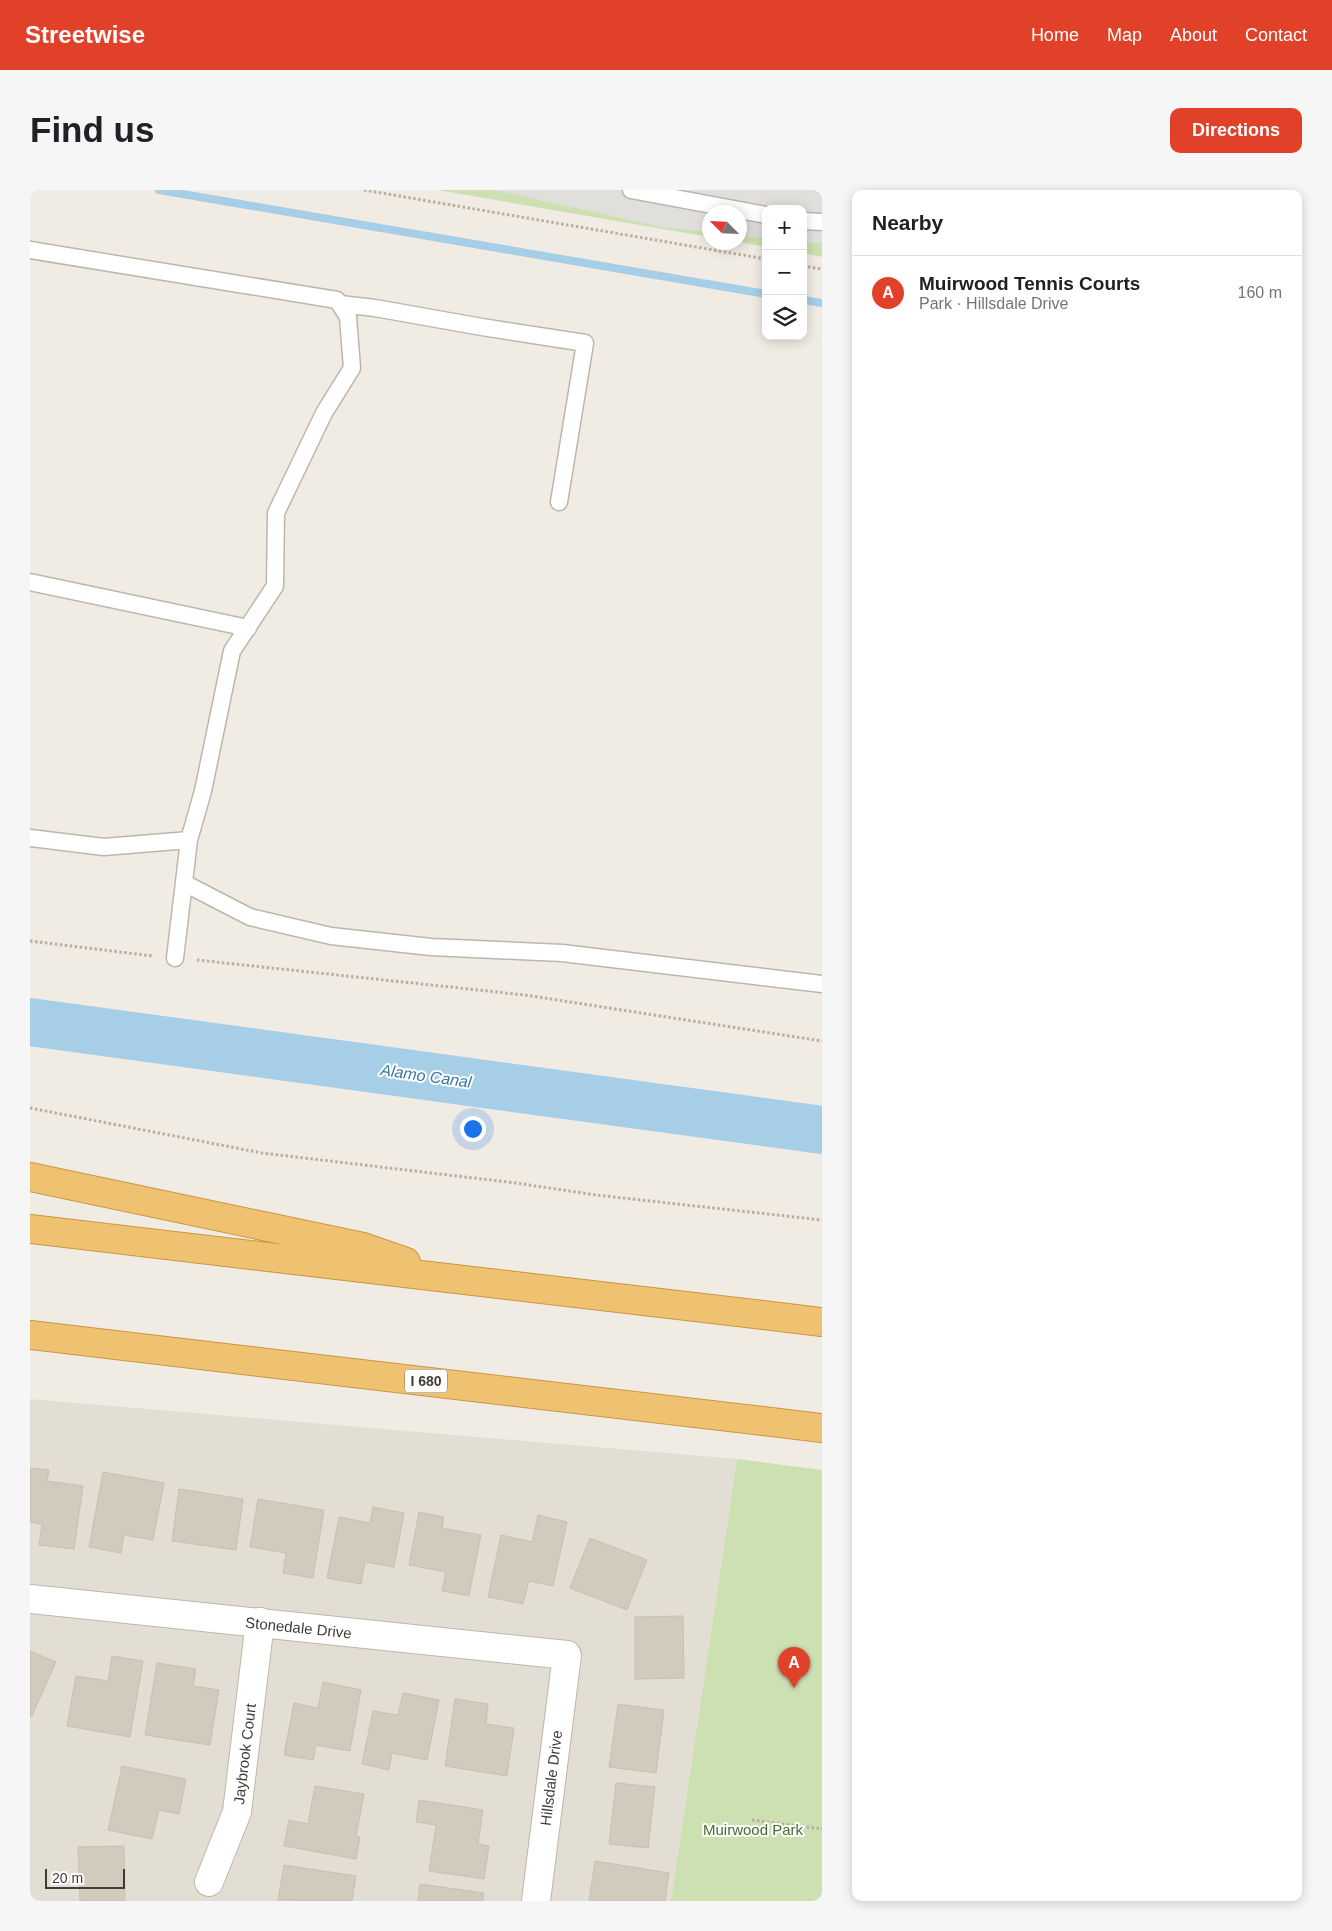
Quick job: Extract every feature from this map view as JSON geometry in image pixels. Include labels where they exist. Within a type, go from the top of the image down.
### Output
[{"type":"highway","points":[[30,1177],[363,1247],[452,1278]]},
{"type":"highway","points":[[30,1229],[822,1322]]},
{"type":"highway","name":"I 680","points":[[30,1335],[822,1428]]},
{"type":"street","name":"Stonedale Drive","points":[[30,1600],[260,1622],[567,1655]]},
{"type":"street","name":"Jaybrook Court","points":[[208,1882],[237,1812],[260,1622]]},
{"type":"street","name":"Hillsdale Drive","points":[[536,1901],[567,1655]]},
{"type":"lane","points":[[630,190],[762,214]]},
{"type":"lane","points":[[807,221],[822,222]]},
{"type":"lane","points":[[30,250],[336,300],[348,316],[352,368],[324,413],[276,513],[275,586],[232,651],[203,791],[189,840],[175,958]]},
{"type":"lane","points":[[340,304],[375,308],[585,343],[559,502]]},
{"type":"lane","points":[[30,582],[248,628]]},
{"type":"lane","points":[[30,838],[104,847],[189,840]]},
{"type":"lane","points":[[184,883],[250,917],[332,936],[431,947],[562,953],[822,984]]},
{"type":"path","points":[[366,190],[762,258]]},
{"type":"path","points":[[807,267],[822,269]]},
{"type":"path","points":[[30,940],[175,958],[525,995],[822,1041]]},
{"type":"path","points":[[30,1108],[262,1153],[516,1183],[596,1195],[822,1220]]},
{"type":"path","points":[[752,1820],[822,1829]]},
{"type":"shaded area","points":[[494,190],[822,190],[822,243],[807,243],[807,205],[762,205],[762,238],[747,237],[747,205],[702,205],[702,231],[661,227]]},
{"type":"shaded area","points":[[30,1399],[737,1459],[671,1901],[30,1901]]},
{"type":"green space","points":[[438,190],[822,190],[822,257],[807,254],[807,205],[762,205],[762,246],[747,243],[747,205],[702,205],[702,236]]},
{"type":"green space","name":"Muirwood Park","points":[[737,1459],[822,1470],[822,1901],[671,1901]]},
{"type":"building","points":[[30,1468],[49,1470],[47,1481],[83,1486],[74,1549],[39,1545],[42,1524],[30,1522]]},
{"type":"building","points":[[103,1472],[164,1483],[153,1540],[124,1535],[121,1553],[89,1547]]},
{"type":"building","points":[[179,1489],[243,1499],[236,1550],[172,1541]]},
{"type":"building","points":[[258,1499],[324,1510],[313,1578],[283,1573],[286,1553],[250,1547]]},
{"type":"building","points":[[373,1507],[404,1513],[394,1567],[365,1562],[361,1584],[327,1578],[339,1517],[370,1523]]},
{"type":"building","points":[[419,1512],[444,1517],[442,1528],[481,1535],[469,1596],[442,1591],[446,1572],[409,1565]]},
{"type":"building","points":[[538,1515],[567,1522],[553,1586],[529,1581],[523,1604],[488,1597],[501,1535],[532,1542]]},
{"type":"building","points":[[590,1538],[647,1560],[627,1610],[570,1588]]},
{"type":"building","points":[[683,1616],[684,1678],[635,1679],[635,1617]]},
{"type":"building","points":[[30,1651],[56,1662],[32,1716],[30,1716]]},
{"type":"building","points":[[112,1656],[143,1661],[130,1737],[67,1726],[76,1676],[108,1681]]},
{"type":"building","points":[[157,1663],[196,1669],[193,1686],[219,1690],[210,1745],[145,1735]]},
{"type":"building","points":[[323,1682],[361,1690],[350,1751],[316,1745],[313,1760],[284,1755],[294,1703],[318,1708]]},
{"type":"building","points":[[403,1693],[439,1700],[427,1760],[392,1753],[389,1770],[362,1764],[373,1711],[398,1715]]},
{"type":"building","points":[[455,1699],[488,1704],[486,1724],[514,1728],[507,1776],[445,1766]]},
{"type":"building","points":[[618,1704],[664,1710],[656,1773],[609,1767]]},
{"type":"building","points":[[122,1766],[186,1779],[179,1814],[159,1810],[152,1839],[108,1830]]},
{"type":"building","points":[[616,1783],[655,1787],[648,1848],[609,1844]]},
{"type":"building","points":[[315,1786],[364,1794],[356,1836],[360,1837],[356,1859],[284,1846],[289,1820],[308,1824]]},
{"type":"building","points":[[419,1800],[483,1810],[478,1844],[489,1846],[484,1879],[429,1871],[436,1825],[416,1822]]},
{"type":"building","points":[[124,1846],[125,1901],[80,1901],[78,1847]]},
{"type":"building","points":[[595,1861],[669,1873],[665,1901],[589,1901]]},
{"type":"building","points":[[284,1865],[356,1876],[352,1901],[278,1900]]},
{"type":"building","points":[[420,1884],[484,1893],[483,1901],[418,1901]]},
{"type":"waterway","points":[[159,190],[762,293]]},
{"type":"waterway","points":[[807,301],[822,303]]},
{"type":"waterway","name":"Alamo Canal","points":[[30,1022],[822,1130]]},
{"type":"place","name":"Muirwood Tennis Courts","points":[[794,1688]]}]
